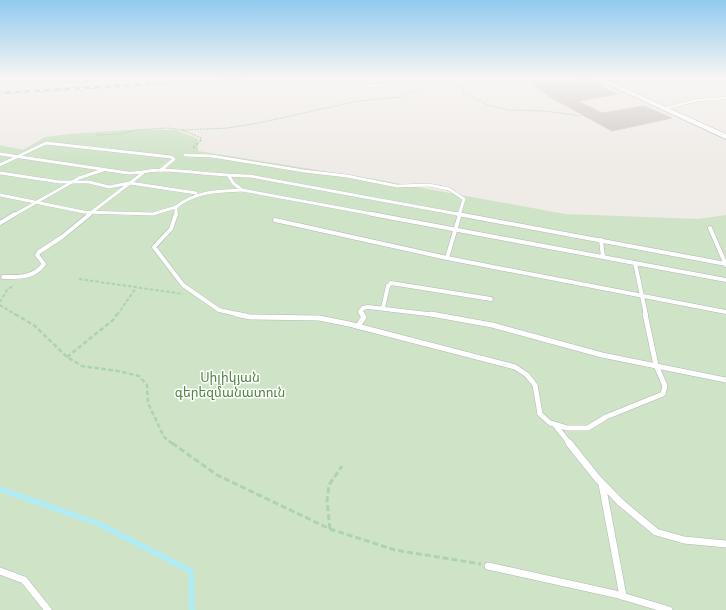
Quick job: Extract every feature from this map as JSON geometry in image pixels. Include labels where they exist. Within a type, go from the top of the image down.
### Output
[{"type":"main road","points":[[658,106],[726,137]]},
{"type":"lane","points":[[663,109],[673,106]]},
{"type":"lane","points":[[0,165],[42,144],[52,143],[171,157],[174,159],[161,170]]},
{"type":"lane","points":[[0,154],[128,173],[143,174],[161,170],[229,176],[250,176],[601,240],[726,265]]},
{"type":"lane","points":[[185,155],[212,156],[304,171],[346,176],[397,186],[429,185],[449,190],[464,199],[447,258]]},
{"type":"lane","points":[[0,224],[71,182],[106,169]]},
{"type":"lane","points":[[0,173],[36,179],[89,182],[109,187],[130,183],[198,193],[242,190],[726,280]]},
{"type":"lane","points":[[3,277],[26,277],[40,271],[44,264],[37,254],[39,252],[62,237],[143,174]]},
{"type":"lane","points":[[229,176],[233,183],[242,190]]},
{"type":"lane","points":[[0,195],[84,212],[153,214],[176,207],[183,199],[198,193]]},
{"type":"lane","points":[[176,207],[176,217],[172,228],[156,241],[154,247],[183,285],[219,310],[250,317],[319,318],[358,326],[515,367],[527,375],[535,385],[540,414],[550,423],[567,428],[588,428],[606,417],[663,394],[665,386],[656,365],[635,263]]},
{"type":"lane","points":[[275,220],[447,258],[726,312]]},
{"type":"lane","points":[[710,228],[726,265]]},
{"type":"lane","points":[[601,240],[603,257]]},
{"type":"lane","points":[[383,308],[390,283],[491,299]]},
{"type":"lane","points":[[358,326],[364,316],[360,312],[363,308],[383,308],[426,313],[492,325],[602,354],[726,380]]},
{"type":"lane","points":[[555,425],[602,482],[630,513],[658,533],[674,538],[697,542],[726,544]]},
{"type":"lane","points":[[602,482],[622,596]]},
{"type":"lane","points":[[488,566],[622,596],[669,610]]},
{"type":"lane","points":[[0,572],[24,580],[48,610]]},
{"type":"path","points":[[97,135],[124,134],[135,130],[146,129],[182,130],[228,128],[259,123],[333,106]]},
{"type":"path","points":[[493,106],[508,110],[545,111],[581,116]]},
{"type":"path","points":[[182,130],[201,137],[201,140],[185,155]]},
{"type":"path","points":[[26,277],[7,290],[0,303],[35,326],[67,357],[82,366],[118,371],[139,376],[147,385],[148,403],[164,437],[217,476],[330,529],[395,550],[488,566]]},
{"type":"path","points":[[79,279],[184,294]]},
{"type":"path","points":[[67,357],[113,320],[136,288]]},
{"type":"path","points":[[330,529],[327,501],[329,485],[342,466]]},
{"type":"green space","name":"Սիլիկյան գերեզմանատուն","points":[[128,130],[176,130],[198,139],[198,151],[368,178],[565,214],[698,219],[726,215],[726,610],[0,610],[0,145],[23,150],[45,137]]},
{"type":"building","points":[[567,106],[589,106],[602,113],[645,106],[672,118],[612,131]]},
{"type":"waterway","points":[[0,489],[99,524],[191,571],[192,610]]}]
